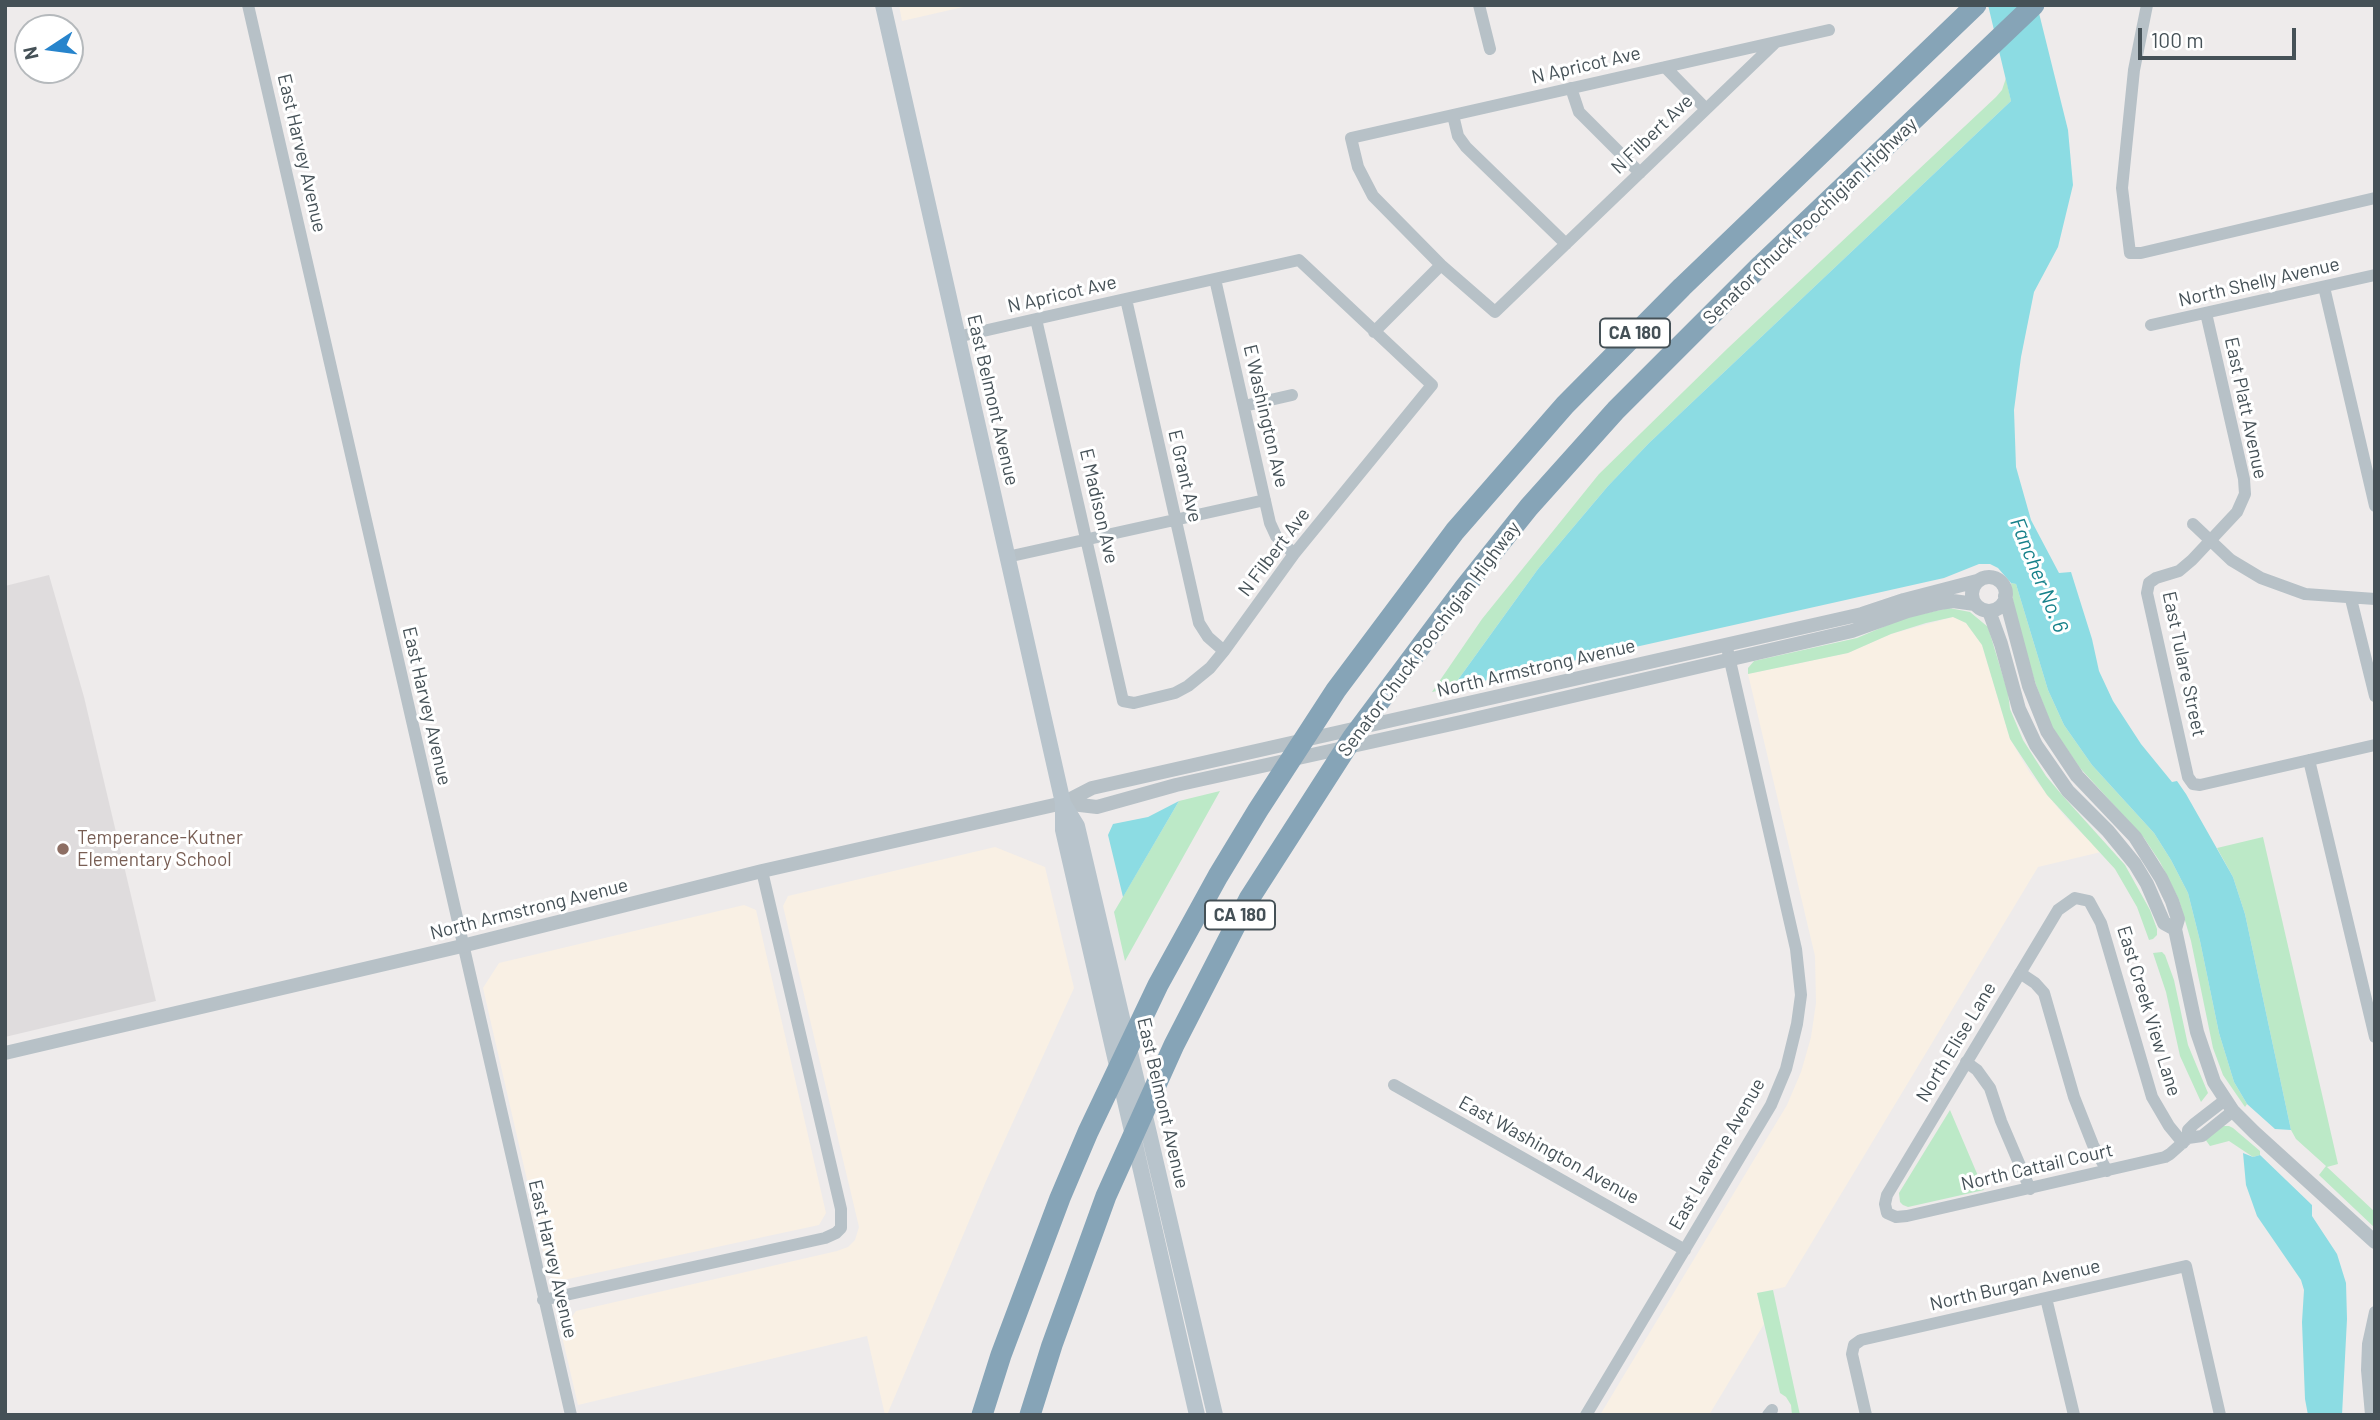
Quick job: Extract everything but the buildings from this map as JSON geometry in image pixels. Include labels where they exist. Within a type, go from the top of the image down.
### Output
[{"type":"highway","name":"Senator Chuck Poochigian Highway","points":[[1030,1415],[1052,1345],[1106,1196],[1174,1045],[1249,898],[1317,791],[1399,674],[1528,508],[1616,410],[1761,265],[2034,5]]},
{"type":"highway","name":"CA 180","points":[[982,1415],[1045,1235],[1088,1132],[1158,985],[1218,876],[1336,690],[1455,531],[1565,405],[1682,287],[1974,8]]},
{"type":"highway","points":[[972,1415],[1001,1355]]},
{"type":"main road","name":"East Belmont Avenue","points":[[883,5],[1063,803],[1063,830],[1197,1415]]},
{"type":"main road","name":"East Belmont Avenue","points":[[1063,803],[1077,826],[1215,1415]]},
{"type":"street","name":"East Harvey Avenue","points":[[248,5],[571,1415]]},
{"type":"street","points":[[1479,5],[1489,50]]},
{"type":"street","points":[[2147,5],[2134,70],[2122,188],[2130,253],[2141,253],[2375,198]]},
{"type":"street","name":"N Apricot Ave","points":[[1441,265],[1373,196],[1358,167],[1350,138],[1829,30]]},
{"type":"street","name":"N Filbert Ave","points":[[1441,265],[1495,312],[1775,43]]},
{"type":"street","points":[[1665,68],[1706,109]]},
{"type":"street","points":[[1571,89],[1579,112],[1640,173]]},
{"type":"street","points":[[1453,115],[1458,136],[1466,147],[1566,244]]},
{"type":"street","name":"N Apricot Ave","points":[[957,337],[1299,260],[1374,332]]},
{"type":"street","points":[[1374,332],[1441,265]]},
{"type":"street","name":"North Shelly Avenue","points":[[2151,326],[2375,275]]},
{"type":"street","name":"E Washington Ave","points":[[1215,279],[1265,499],[1276,536],[1294,554]]},
{"type":"street","points":[[2324,287],[2375,506]]},
{"type":"street","name":"E Grant Ave","points":[[1126,299],[1199,623],[1208,637],[1224,652]]},
{"type":"street","name":"East Platt Avenue","points":[[2206,313],[2244,479],[2245,494],[2237,512],[2209,541]]},
{"type":"street","name":"E Madison Ave","points":[[1036,319],[1123,701]]},
{"type":"street","name":"N Filbert Ave","points":[[1123,701],[1144,702],[1175,693],[1210,668],[1294,554],[1432,385],[1374,332]]},
{"type":"street","points":[[1244,406],[1292,395]]},
{"type":"street","points":[[1007,556],[1265,499]]},
{"type":"street","points":[[2193,524],[2231,559],[2261,578],[2305,594],[2375,599]]},
{"type":"street","name":"East Tulare Street","points":[[2209,541],[2179,571],[2149,583],[2147,593],[2188,776],[2193,784],[2200,785],[2309,760]]},
{"type":"street","points":[[2175,929],[2164,923],[2135,864],[2108,831],[2068,791],[2036,745],[2019,709],[2001,644],[1972,590],[1977,581],[1988,576],[1998,579],[2005,588],[2029,687],[2047,731],[2077,776],[2119,819],[2147,855],[2172,901],[2178,919],[2175,929],[2199,1043],[2214,1082],[2229,1105],[2255,1132],[2375,1242]]},
{"type":"street","name":"North Armstrong Avenue","points":[[5,1053],[462,946],[762,871],[1063,803],[1097,807],[1176,785],[1474,719],[1728,652],[1977,581]]},
{"type":"street","points":[[1982,607],[1998,608],[2005,596]]},
{"type":"street","points":[[2351,599],[2375,696]]},
{"type":"street","name":"North Armstrong Avenue","points":[[1728,652],[1852,631],[1940,603],[1953,601],[1982,607]]},
{"type":"street","name":"East Laverne Avenue","points":[[1586,1415],[1776,1094],[1794,1043],[1801,995],[1797,948],[1728,652]]},
{"type":"street","points":[[2375,745],[2309,760],[2375,1037]]},
{"type":"street","points":[[543,1300],[825,1238],[841,1228],[841,1209],[762,871]]},
{"type":"street","name":"North Elise Lane","points":[[1887,1213],[1887,1195],[1966,1062],[2058,910],[2075,898]]},
{"type":"street","name":"East Creek View Lane","points":[[2075,898],[2089,901],[2101,923],[2152,1097],[2169,1126],[2185,1140]]},
{"type":"street","points":[[2020,973],[2044,993],[2074,1097],[2093,1145],[2107,1171]]},
{"type":"street","points":[[1966,1062],[1977,1070],[1990,1088],[2029,1189]]},
{"type":"street","name":"East Washington Avenue","points":[[1394,1085],[1685,1250]]},
{"type":"street","name":"North Cattail Court","points":[[1887,1213],[1896,1217],[1907,1216],[2165,1157],[2185,1140],[2188,1130],[2194,1124],[2229,1105]]},
{"type":"street","name":"North Burgan Avenue","points":[[1866,1415],[1852,1354],[1854,1345],[1861,1340],[2186,1266],[2220,1415]]},
{"type":"street","points":[[2046,1298],[2074,1415]]},
{"type":"street","points":[[2371,1415],[2367,1370],[2375,1312]]},
{"type":"shaded area","points":[[899,5],[972,5],[902,21]]},
{"type":"shaded area","name":"Temperance-Kutner Elementary School","points":[[49,575],[84,697],[156,1001],[5,1037],[5,586]]},
{"type":"shaded area","points":[[1953,617],[1966,623],[1982,645],[2010,739],[2030,773],[2066,818],[2101,852],[2038,867],[1785,1287],[1757,1293],[1764,1324],[1709,1415],[1600,1415],[1787,1105],[1801,1072],[1811,1037],[1816,1003],[1815,956],[1748,674],[1848,653],[1891,634]]},
{"type":"shaded area","points":[[995,847],[1045,867],[1074,988],[986,1181],[887,1415],[867,1336],[578,1405],[561,1332],[576,1311],[837,1251],[848,1247],[855,1240],[859,1227],[783,906],[788,896]]},
{"type":"shaded area","points":[[744,905],[756,910],[826,1213],[819,1225],[559,1281],[549,1276],[483,988],[499,963]]},
{"type":"green space","points":[[2006,78],[2011,101],[1649,443],[1608,486],[1538,569],[1452,688],[1432,692],[1482,619],[1599,474],[1728,348],[1996,97]]},
{"type":"green space","points":[[2011,583],[2016,584],[2048,690],[2064,725],[2092,765],[2154,833],[2188,893],[2219,1033],[2234,1082],[2247,1104],[2245,1107],[2223,1075],[2213,1048],[2191,941],[2179,900],[2160,862],[2144,838],[2080,768],[2052,727],[2015,617]]},
{"type":"green space","points":[[1949,608],[1970,612],[1988,627],[2008,693],[2010,709],[2023,740],[2046,776],[2125,865],[2150,910],[2157,929],[2157,935],[2153,939],[2149,940],[2137,907],[2115,869],[2047,795],[2010,739],[1982,645],[1966,623],[1953,617],[1926,623],[1891,634],[1848,653],[1748,674],[1748,668],[1754,661],[1857,638],[1904,618]]},
{"type":"green space","points":[[1220,791],[1125,961],[1114,912],[1179,801]]},
{"type":"green space","points":[[2263,837],[2338,1164],[2327,1167],[2375,1212],[2375,1228],[2319,1175],[2326,1166],[2296,1139],[2291,1130],[2245,914],[2233,877],[2217,848]]},
{"type":"green space","points":[[2162,952],[2174,980],[2188,1045],[2208,1093],[2201,1102],[2180,1056],[2166,992],[2153,953]]},
{"type":"green space","points":[[1950,1110],[1984,1190],[1908,1207],[1903,1205],[1899,1193]]},
{"type":"green space","points":[[2223,1126],[2233,1128],[2260,1151],[2260,1155],[2253,1157],[2229,1141],[2210,1146],[2205,1139]]},
{"type":"green space","points":[[1773,1290],[1800,1415],[1792,1415],[1791,1405],[1780,1393],[1757,1293]]},
{"type":"water","name":"Fancher No. 6","points":[[1988,5],[2037,5],[2068,130],[2073,185],[2058,247],[2034,292],[2014,410],[2016,467],[2031,520],[2059,573],[2071,572],[2099,671],[2113,701],[2141,744],[2172,782],[2177,781],[2186,794],[2233,877],[2245,914],[2291,1130],[2275,1129],[2247,1104],[2234,1082],[2219,1033],[2188,893],[2154,833],[2092,765],[2064,725],[2048,690],[2016,584],[2011,583],[1998,568],[1990,564],[1979,564],[1944,578],[1452,688],[1538,569],[1608,486],[1649,443],[2011,101]]},
{"type":"water","points":[[1179,801],[1123,897],[1108,835],[1113,824],[1148,817]]},
{"type":"water","points":[[2243,1153],[2253,1157],[2260,1155],[2312,1205],[2312,1216],[2337,1254],[2346,1283],[2342,1415],[2308,1415],[2302,1322],[2304,1290],[2301,1280],[2257,1216],[2246,1185]]},
{"type":"place","name":"Temperance-Kutner Elementary School","points":[[63,849]]}]
